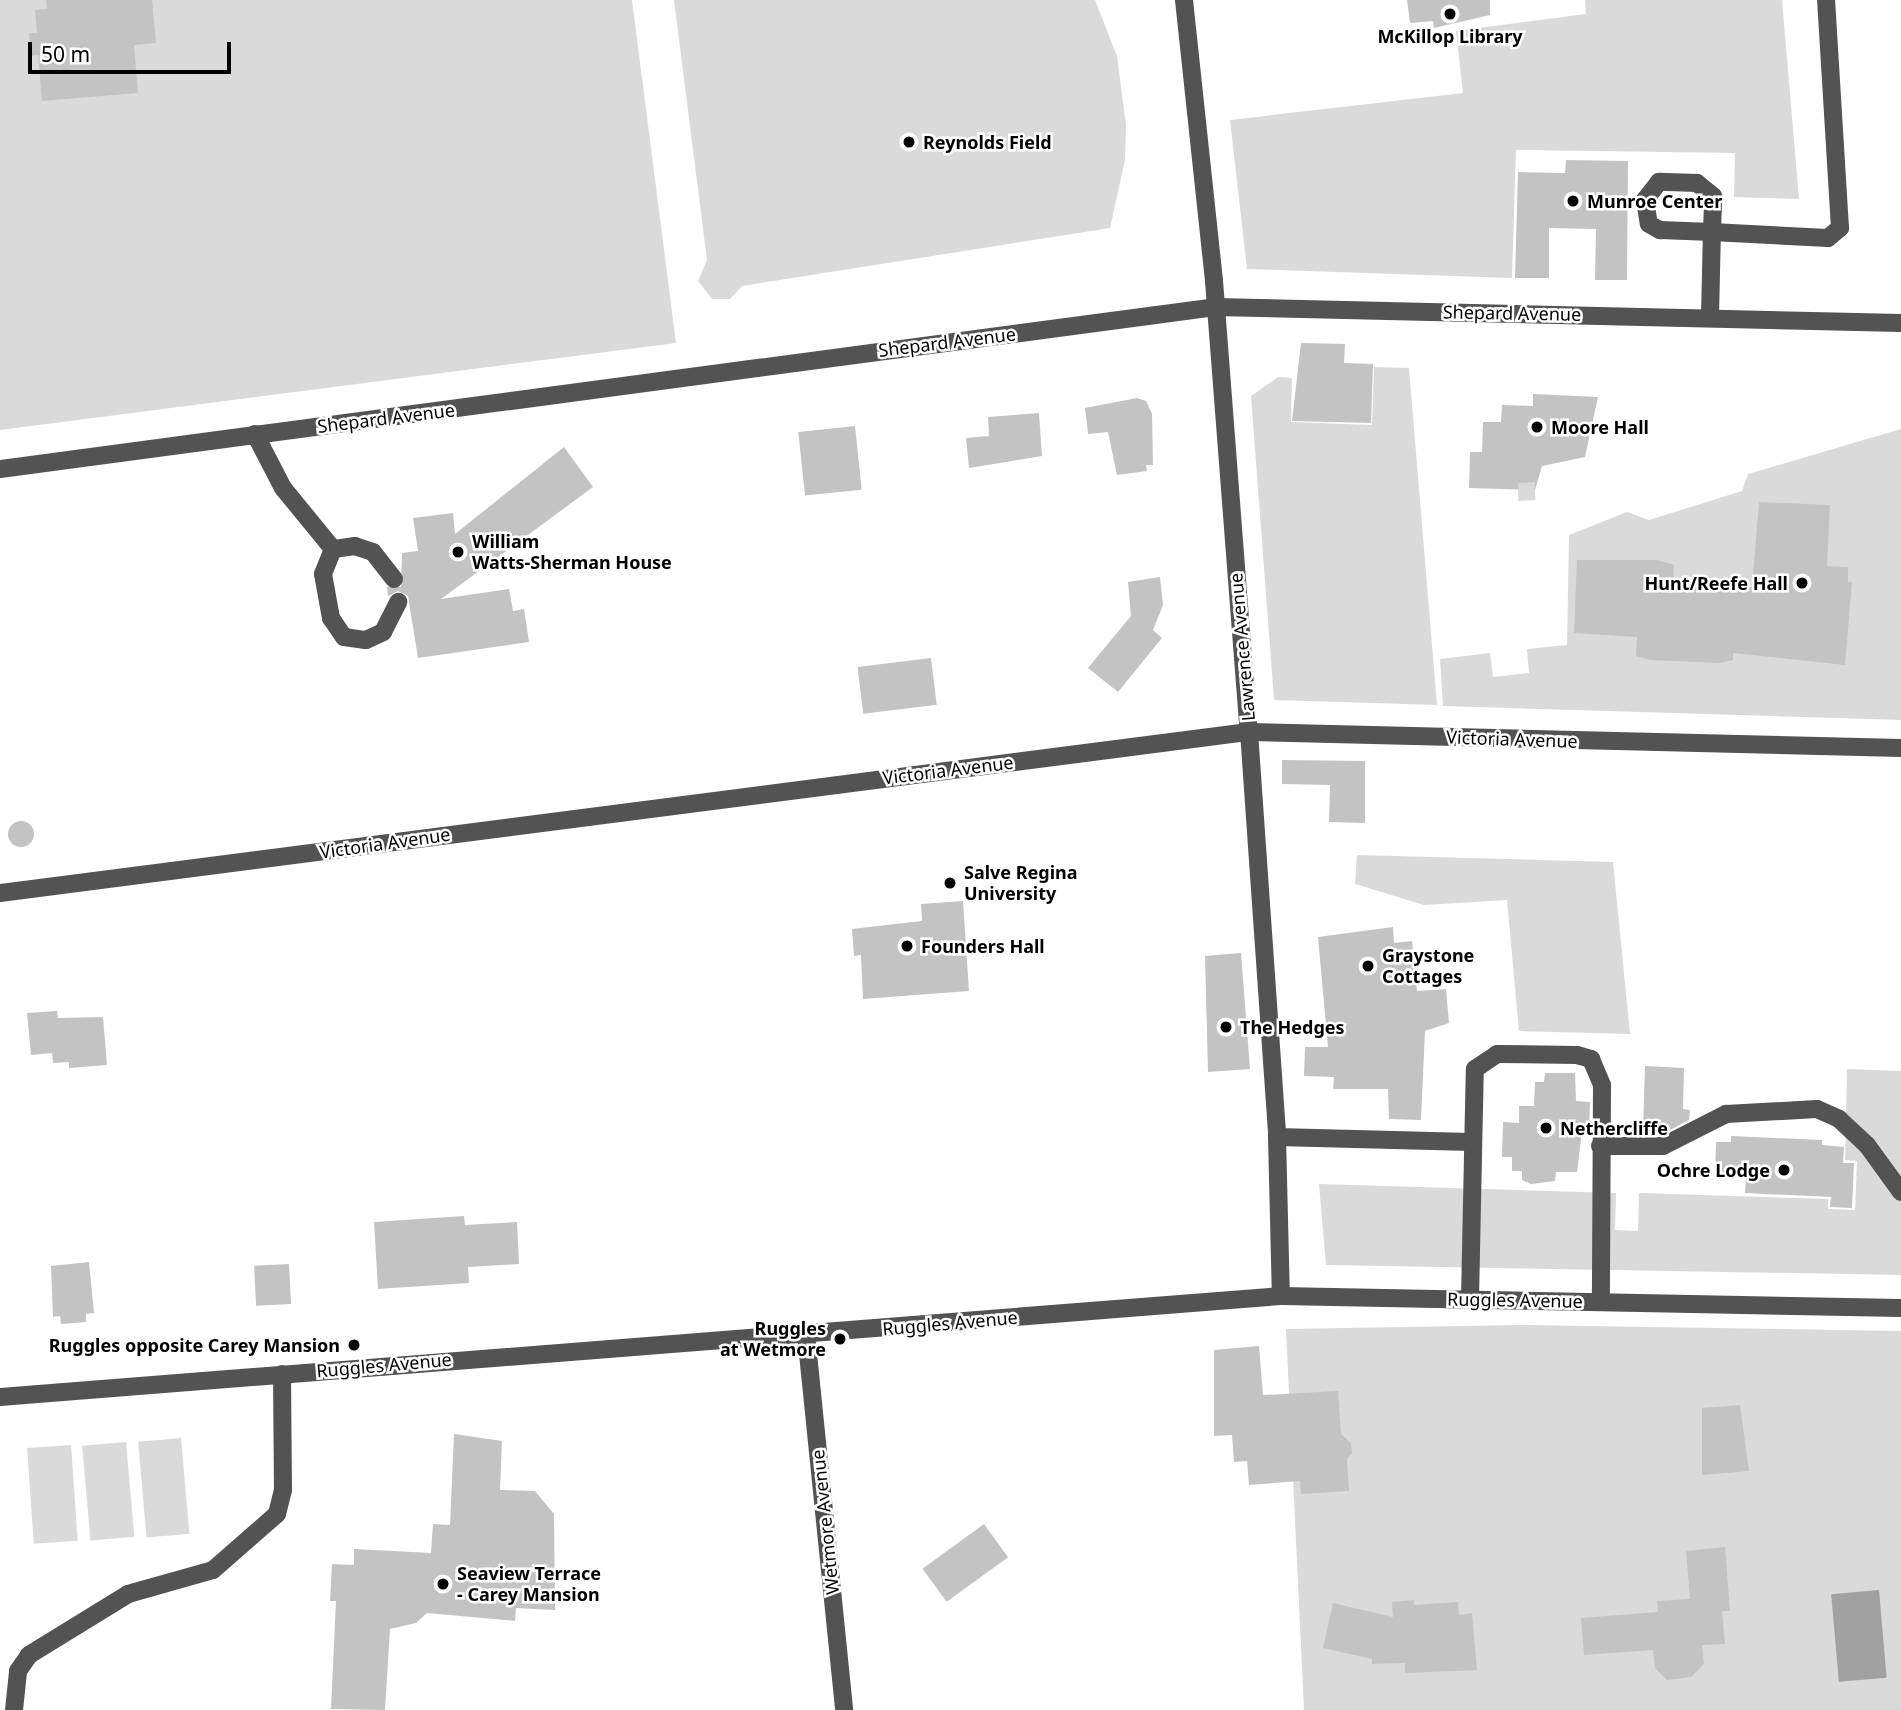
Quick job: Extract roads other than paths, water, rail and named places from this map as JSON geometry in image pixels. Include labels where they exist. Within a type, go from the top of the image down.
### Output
[{"type":"street","name":"Lawrence Avenue","points":[[1184,0],[1215,307],[1249,732],[1276,1138],[1281,1296]]},
{"type":"street","points":[[1710,317],[1712,232],[1828,238],[1840,228],[1826,0]]},
{"type":"street","name":"Shepard Avenue","points":[[0,469],[1215,307],[1901,323]]},
{"type":"street","points":[[255,435],[284,488],[333,549]]},
{"type":"street","points":[[333,549],[355,546],[373,552],[394,579]]},
{"type":"street","points":[[333,549],[323,574],[325,596],[344,637],[366,640],[383,632],[398,602]]},
{"type":"street","name":"Victoria Avenue","points":[[0,893],[1249,732],[1901,748]]},
{"type":"street","points":[[1470,1299],[1471,1142],[1475,1069],[1483,1059],[1497,1054],[1577,1055],[1599,1069],[1601,1302]]},
{"type":"street","points":[[1600,1146],[1663,1146],[1726,1114],[1817,1110],[1839,1119],[1867,1145],[1901,1192]]},
{"type":"street","points":[[1276,1138],[1471,1142]]},
{"type":"street","name":"Ruggles Avenue","points":[[0,1397],[1281,1296],[1901,1308]]},
{"type":"street","name":"Wetmore Avenue","points":[[806,1334],[844,1710]]},
{"type":"street","points":[[13,1710],[19,1671],[29,1655],[128,1594],[213,1570],[277,1514],[283,1490],[282,1374]]},
{"type":"tunnel","points":[[1518,492],[1535,491]]},
{"type":"place","name":"McKillop Library","points":[[1450,14]]},
{"type":"place","name":"Reynolds Field","points":[[909,142]]},
{"type":"place","name":"Munroe Center","points":[[1573,201]]},
{"type":"place","name":"Moore Hall","points":[[1537,427]]},
{"type":"place","name":"William Watts-Sherman House","points":[[458,552]]},
{"type":"place","name":"Hunt/Reefe Hall","points":[[1802,583]]},
{"type":"place","name":"Salve Regina University","points":[[950,883]]},
{"type":"place","name":"Founders Hall","points":[[907,946]]},
{"type":"place","name":"Graystone Cottages","points":[[1368,966]]},
{"type":"place","name":"The Hedges","points":[[1226,1027]]},
{"type":"place","name":"Nethercliffe","points":[[1546,1128]]},
{"type":"place","name":"Ochre Lodge","points":[[1784,1170]]},
{"type":"place","name":"Ruggles at Wetmore","points":[[840,1339]]},
{"type":"place","name":"Ruggles opposite Carey Mansion","points":[[354,1345]]},
{"type":"place","name":"Seaview Terrace - Carey Mansion","points":[[443,1584]]}]
